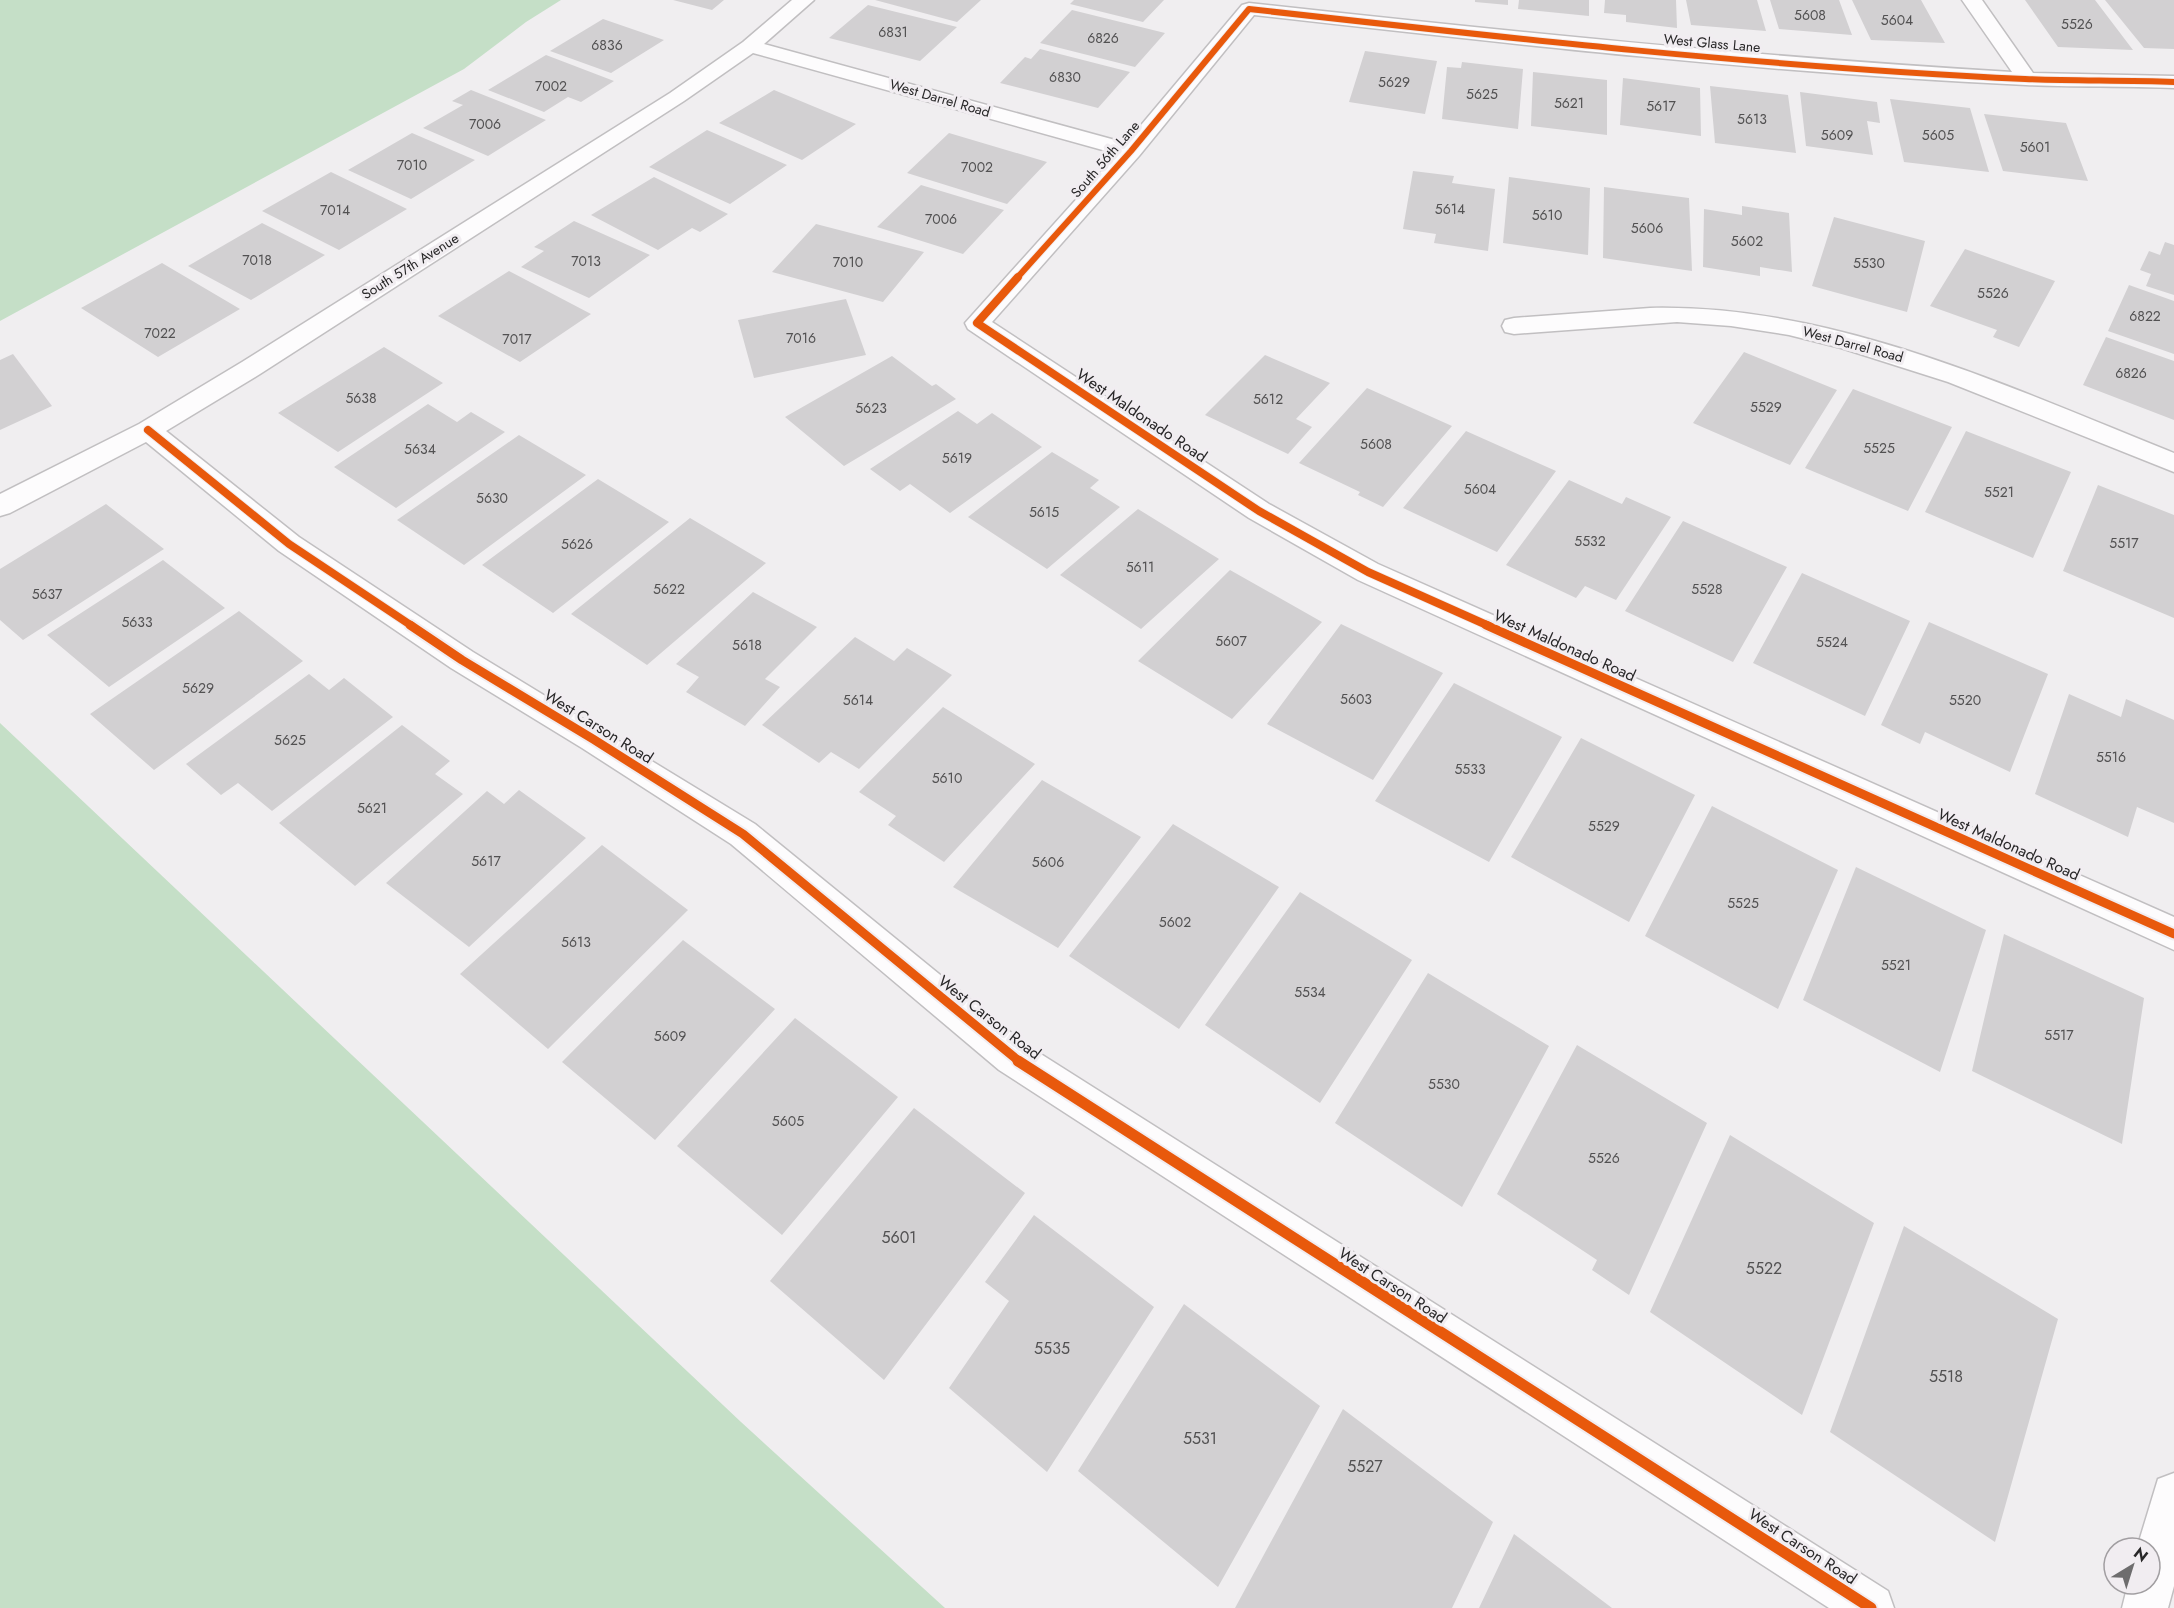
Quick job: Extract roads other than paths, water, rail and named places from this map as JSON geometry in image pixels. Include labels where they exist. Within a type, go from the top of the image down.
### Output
[{"type":"street","name":"South 57th Avenue","points":[[0,506],[148,430],[251,368],[677,97],[750,46],[804,0]]},
{"type":"street","points":[[1972,0],[2027,79]]},
{"type":"street","name":"West Glass Lane","points":[[1248,9],[1420,29],[1768,62],[2027,79],[2174,82]]},
{"type":"street","name":"South 56th Lane","points":[[977,323],[1131,151],[1248,9]]},
{"type":"street","name":"West Darrel Road","points":[[750,46],[1131,151]]},
{"type":"street","name":"West Darrel Road","points":[[1514,326],[1671,314],[1730,318],[1808,331],[1916,361],[2174,463]]},
{"type":"street","name":"West Maldonado Road","points":[[977,323],[1260,512],[1368,572],[2174,934]]},
{"type":"street","name":"West Carson Road","points":[[148,430],[289,544],[462,660],[743,834],[1012,1057],[1871,1608]]},
{"type":"street","points":[[2145,1608],[2174,1495]]}]
